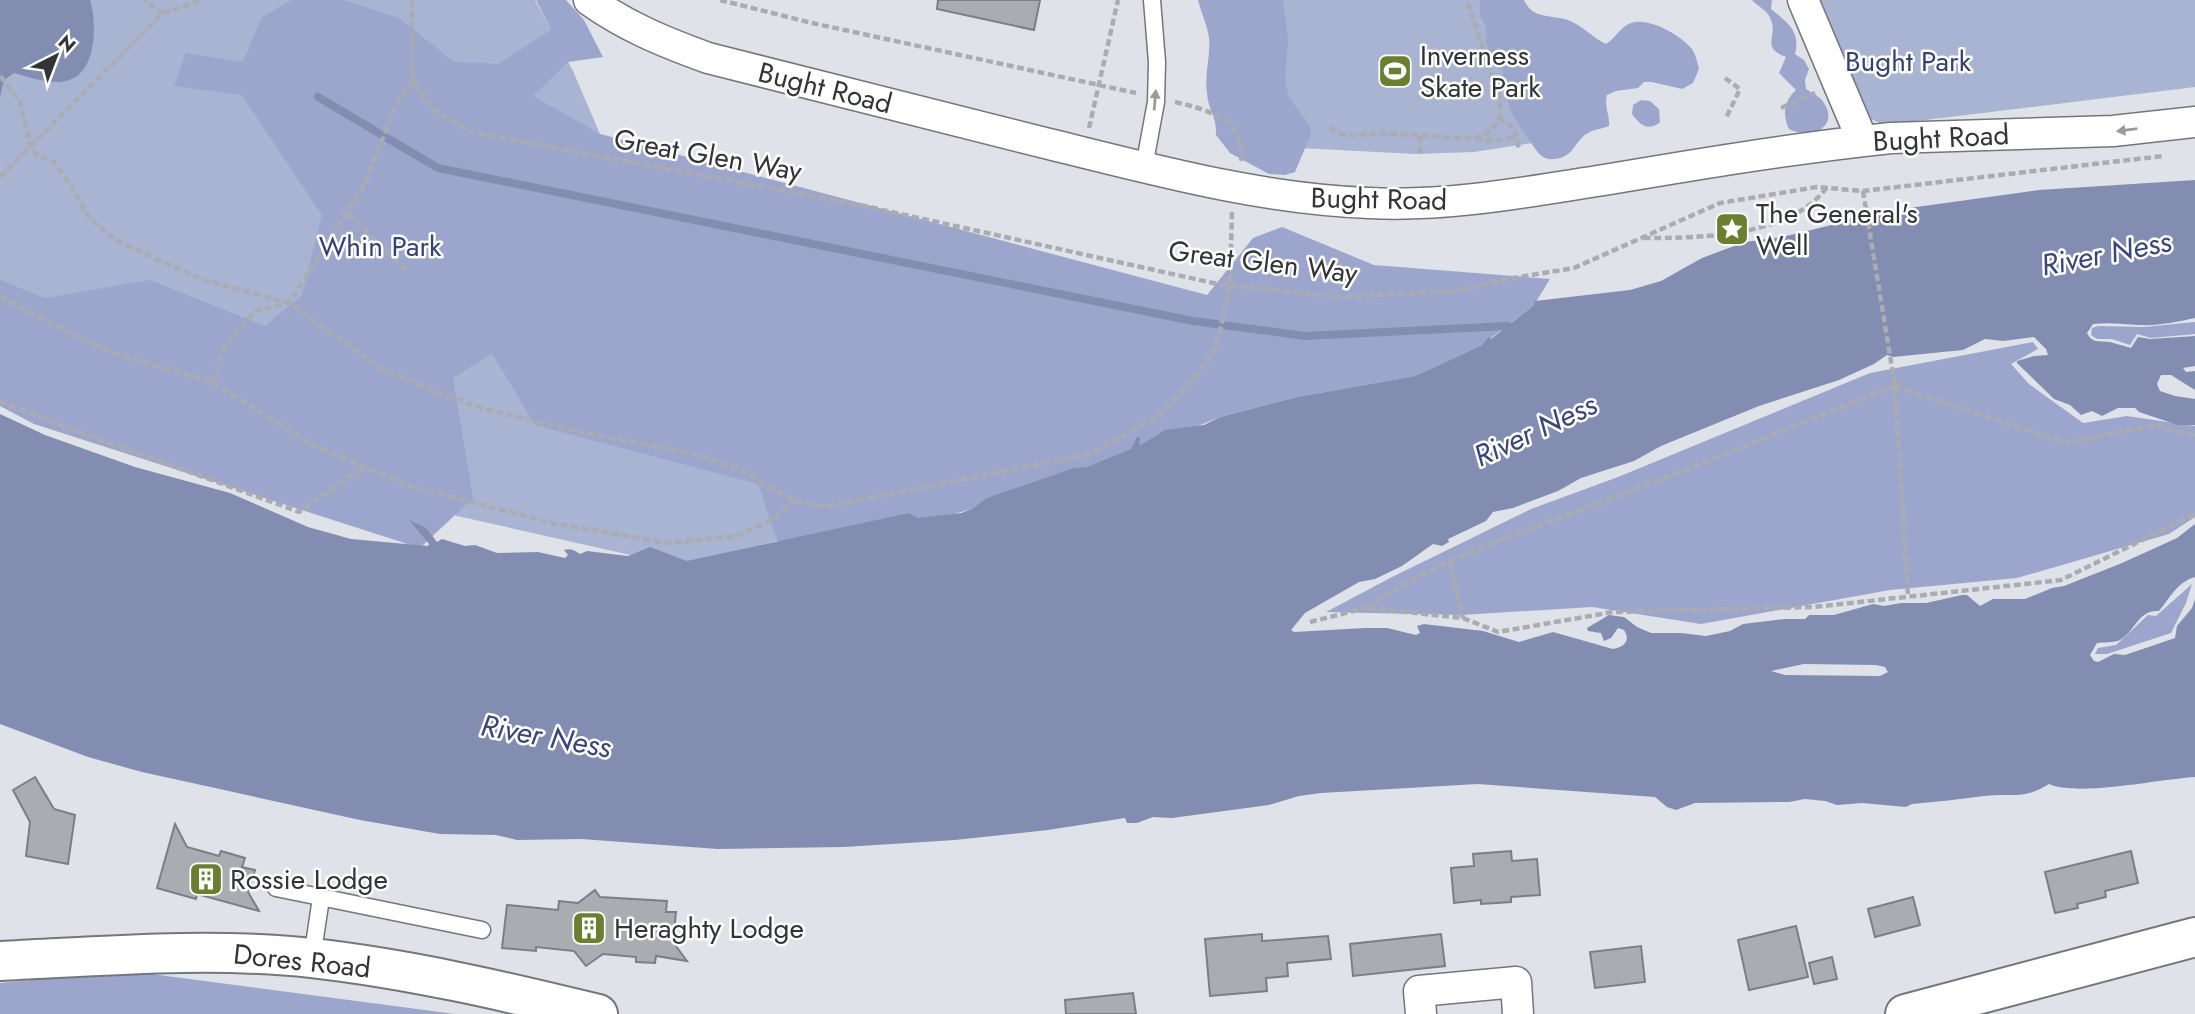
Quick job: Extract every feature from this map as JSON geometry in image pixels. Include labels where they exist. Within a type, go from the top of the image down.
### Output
[{"type":"main road","points":[[1905,1014],[1958,1007],[2195,937]]},
{"type":"main road","name":"Dores Road","points":[[0,961],[136,954],[225,953],[312,958],[438,977],[598,1014]]},
{"type":"street","name":"Bught Road","points":[[589,0],[616,19],[654,38],[708,58],[1237,189],[1282,197],[1372,204],[1447,201],[1530,192],[1775,152],[1860,141],[2113,131],[2195,122]]},
{"type":"street","points":[[1802,0],[1858,130],[1860,141]]},
{"type":"street","points":[[1420,1013],[1419,991],[1516,982],[1518,1014]]},
{"type":"lane","points":[[1144,167],[1156,102],[1157,62],[1152,0]]},
{"type":"lane","points":[[276,888],[482,930]]},
{"type":"lane","points":[[312,958],[321,898]]},
{"type":"path","points":[[144,0],[163,13]]},
{"type":"path","points":[[0,177],[163,13],[202,0]]},
{"type":"path","points":[[212,382],[225,346],[255,311],[289,303],[363,187],[398,101],[413,82],[412,0]]},
{"type":"path","points":[[720,0],[812,23],[1139,93]]},
{"type":"path","points":[[1084,153],[1118,0]]},
{"type":"path","points":[[1467,0],[1500,100],[1499,117],[1490,131],[1475,139]]},
{"type":"path","points":[[0,76],[20,101],[31,148],[35,154],[53,161],[90,219],[117,242],[201,279],[289,303],[379,367],[442,394],[488,410],[581,432],[695,454],[743,470],[765,486],[794,500],[823,507],[1090,454],[1159,416],[1191,382],[1216,349],[1230,285],[1232,214],[1242,152],[1232,127],[1220,116],[1206,109],[1166,100]]},
{"type":"path","points":[[1725,78],[1740,89],[1726,118]]},
{"type":"path","name":"Great Glen Way","points":[[413,82],[434,110],[471,132],[865,206],[1111,262],[1230,285],[1336,297],[1459,291],[1574,268],[1720,203],[1827,187],[1863,191],[2174,154]]},
{"type":"path","points":[[1781,108],[1823,89]]},
{"type":"path","points":[[1499,117],[1514,128],[1519,149]]},
{"type":"path","points":[[1330,127],[1341,134],[1352,136],[1382,133],[1493,142],[1517,137]]},
{"type":"path","points":[[1420,136],[1420,157]]},
{"type":"path","points":[[1640,238],[1695,238],[1776,224],[1799,214],[1817,201],[1827,187]]},
{"type":"path","points":[[1863,191],[1895,386],[1908,597]]},
{"type":"path","points":[[348,214],[406,270]]},
{"type":"path","points":[[0,297],[116,354],[212,382],[313,445],[407,485],[552,523],[668,543],[737,536],[776,518],[794,500]]},
{"type":"path","points":[[1366,608],[1384,595],[1468,553],[1895,386],[2066,443],[2156,425],[2195,436]]},
{"type":"path","points":[[0,401],[85,436],[299,512],[350,476],[367,468]]},
{"type":"path","points":[[1310,622],[1366,608],[1463,618],[1498,632],[1613,612],[1814,607],[2061,580],[2195,514]]},
{"type":"path","points":[[1450,562],[1463,618]]},
{"type":"green space","name":"Whin Park","points":[[0,0],[535,0],[573,71],[600,134],[1291,322],[1105,464],[675,565],[173,452],[0,391]]},
{"type":"green space","name":"Whin Park","points":[[292,0],[343,0],[399,18],[454,62],[499,64],[551,30],[536,0],[566,0],[584,20],[603,57],[568,62],[533,96],[600,134],[1207,295],[1253,238],[1282,227],[1374,265],[1550,279],[1534,305],[1482,345],[1415,376],[1297,397],[1220,417],[1105,464],[972,509],[784,559],[758,484],[535,425],[492,353],[453,378],[473,498],[420,548],[34,424],[0,406],[0,280],[45,298],[150,280],[265,326],[302,295],[322,215],[242,95],[174,86],[186,53],[243,62],[262,17]]},
{"type":"green space","points":[[1198,0],[1283,0],[1288,39],[1285,79],[1288,96],[1309,125],[1311,134],[1295,172],[1285,175],[1269,174],[1230,153],[1216,135],[1206,86],[1209,37]]},
{"type":"green space","name":"Inverness Skate Park","points":[[1275,0],[1489,0],[1533,143],[1474,152],[1415,154],[1281,147]]},
{"type":"green space","points":[[1480,0],[1524,0],[1537,14],[1573,22],[1606,44],[1631,23],[1655,25],[1672,33],[1691,48],[1699,69],[1693,83],[1682,89],[1644,82],[1638,88],[1607,95],[1609,126],[1584,136],[1565,156],[1548,159],[1537,151],[1509,107],[1503,71],[1496,68],[1486,43],[1487,28],[1480,16]]},
{"type":"green space","points":[[1752,0],[1772,0],[1771,9],[1794,33],[1795,54],[1804,60],[1809,69],[1805,80],[1806,89],[1821,99],[1828,112],[1828,119],[1820,129],[1805,133],[1789,129],[1785,108],[1796,90],[1779,73],[1786,57],[1772,46],[1773,26],[1770,17]]},
{"type":"green space","name":"Bught Park","points":[[1815,0],[2195,0],[2195,87],[1884,125],[1864,116]]},
{"type":"green space","points":[[1641,100],[1650,101],[1659,109],[1660,122],[1652,127],[1641,124],[1632,114],[1633,105]]},
{"type":"green space","points":[[2195,322],[2195,334],[2151,338],[2137,334],[2130,345],[2112,339],[2097,339],[2091,335],[2092,328],[2098,326],[2144,327]]},
{"type":"green space","points":[[2033,342],[2038,349],[2011,364],[2029,384],[2083,423],[2127,416],[2195,426],[2195,517],[2169,534],[2017,578],[1890,590],[1701,624],[1592,607],[1461,615],[1326,612],[1531,509],[1618,477],[1870,373]]},
{"type":"green space","points":[[2192,584],[2171,633],[2107,654],[2095,654],[2098,648],[2116,645],[2148,615],[2156,616]]},
{"type":"green space","points":[[129,971],[455,1014],[0,1014],[0,983]]},
{"type":"water","points":[[0,0],[90,0],[94,33],[90,57],[85,67],[78,75],[63,82],[14,73],[4,80],[0,97]]},
{"type":"water","name":"River Ness","points":[[2195,180],[2195,318],[2153,325],[2093,324],[2087,333],[2095,341],[2131,348],[2138,337],[2150,339],[2195,336],[2195,366],[2183,368],[2186,372],[2195,371],[2195,390],[2171,375],[2161,375],[2157,384],[2160,391],[2195,399],[2195,425],[2178,425],[2139,412],[2135,408],[2118,408],[2102,416],[2092,411],[2081,415],[2070,405],[2054,399],[2017,363],[2034,356],[2048,355],[2046,349],[2034,337],[2003,341],[1985,339],[1963,350],[1893,357],[1887,355],[1839,380],[1759,406],[1661,446],[1634,461],[1581,478],[1558,491],[1513,508],[1493,512],[1486,521],[1448,539],[1449,542],[1442,546],[1433,544],[1402,566],[1375,579],[1359,582],[1305,613],[1291,630],[1387,628],[1416,635],[1420,633],[1417,626],[1424,624],[1483,631],[1519,642],[1553,632],[1613,649],[1625,643],[1627,637],[1624,630],[1618,628],[1611,638],[1604,641],[1601,633],[1588,631],[1587,628],[1609,615],[1624,617],[1651,633],[1706,636],[1730,631],[1743,624],[1805,619],[1809,615],[1834,615],[1873,604],[1884,606],[1926,603],[1967,595],[1980,606],[1993,599],[2025,599],[2064,586],[2177,538],[2195,524],[2195,577],[2179,587],[2159,611],[2142,617],[2120,640],[2097,643],[2090,655],[2098,662],[2114,654],[2125,655],[2175,638],[2177,626],[2192,608],[2195,599],[2195,777],[2079,789],[2049,784],[2024,794],[1984,796],[1912,804],[1906,807],[1862,803],[1837,805],[1805,799],[1789,802],[1695,803],[1676,810],[1667,807],[1655,797],[1478,784],[1321,793],[1269,805],[1172,818],[1153,817],[1137,823],[1127,823],[1125,818],[955,840],[844,847],[718,849],[581,839],[517,840],[496,835],[440,834],[360,820],[142,772],[88,757],[0,724],[0,414],[45,435],[135,467],[230,493],[308,527],[351,539],[428,546],[409,520],[426,528],[437,542],[442,539],[465,546],[475,545],[497,553],[538,552],[565,558],[568,555],[564,550],[569,549],[580,554],[587,551],[628,556],[650,547],[687,561],[909,513],[918,518],[961,513],[987,498],[1074,468],[1087,467],[1131,449],[1137,437],[1140,437],[1141,445],[1165,430],[1204,425],[1220,417],[1297,397],[1415,376],[1482,345],[1534,305],[1535,301],[1630,290],[1661,281],[1702,258],[1745,242],[1782,237],[1844,222],[1866,209],[1873,213],[2039,190]],"holes":[[[1804,664],[1885,667],[1888,672],[1880,676],[1785,675],[1771,671]]]},
{"type":"building","points":[[938,0],[1040,0],[1034,30],[937,9]]},
{"type":"building","points":[[35,777],[54,809],[75,815],[68,864],[26,856],[30,822],[13,790]]},
{"type":"building","name":"Rossie Lodge","points":[[175,824],[187,847],[219,856],[221,851],[245,858],[242,867],[255,870],[248,892],[259,911],[197,894],[196,899],[157,888]]},
{"type":"building","points":[[1511,851],[1512,861],[1537,859],[1540,895],[1511,897],[1511,902],[1481,904],[1481,900],[1454,903],[1451,868],[1474,866],[1473,854]]},
{"type":"building","points":[[2131,851],[2138,883],[2105,891],[2106,897],[2077,904],[2078,908],[2055,913],[2045,872]]},
{"type":"building","name":"Heraghty Lodge","points":[[595,890],[600,897],[667,901],[666,912],[676,912],[673,942],[687,961],[656,956],[655,963],[636,962],[636,957],[603,954],[586,966],[574,951],[536,947],[536,951],[502,948],[507,905],[558,910],[559,901],[578,903]]},
{"type":"building","points":[[1913,897],[1920,925],[1875,937],[1868,909]]},
{"type":"building","points":[[1796,926],[1808,977],[1749,990],[1738,940]]},
{"type":"building","points":[[1262,934],[1262,941],[1328,936],[1331,959],[1287,963],[1288,976],[1266,978],[1267,991],[1210,996],[1205,939]]},
{"type":"building","points":[[1441,934],[1445,966],[1353,976],[1350,944]]},
{"type":"building","points":[[1641,946],[1645,982],[1595,988],[1590,952]]},
{"type":"building","points":[[1832,957],[1837,979],[1814,984],[1809,963]]},
{"type":"building","points":[[1133,993],[1136,1014],[1066,1014],[1065,1000]]},
{"type":"waterway","points":[[318,97],[438,168],[1193,321],[1305,336],[1508,326],[1518,329]]},
{"type":"place","name":"Inverness Skate Park","points":[[1395,71]]},
{"type":"place","name":"The General's Well","points":[[1732,229]]},
{"type":"place","name":"Rossie Lodge","points":[[206,879]]},
{"type":"place","name":"Heraghty Lodge","points":[[589,928]]}]
